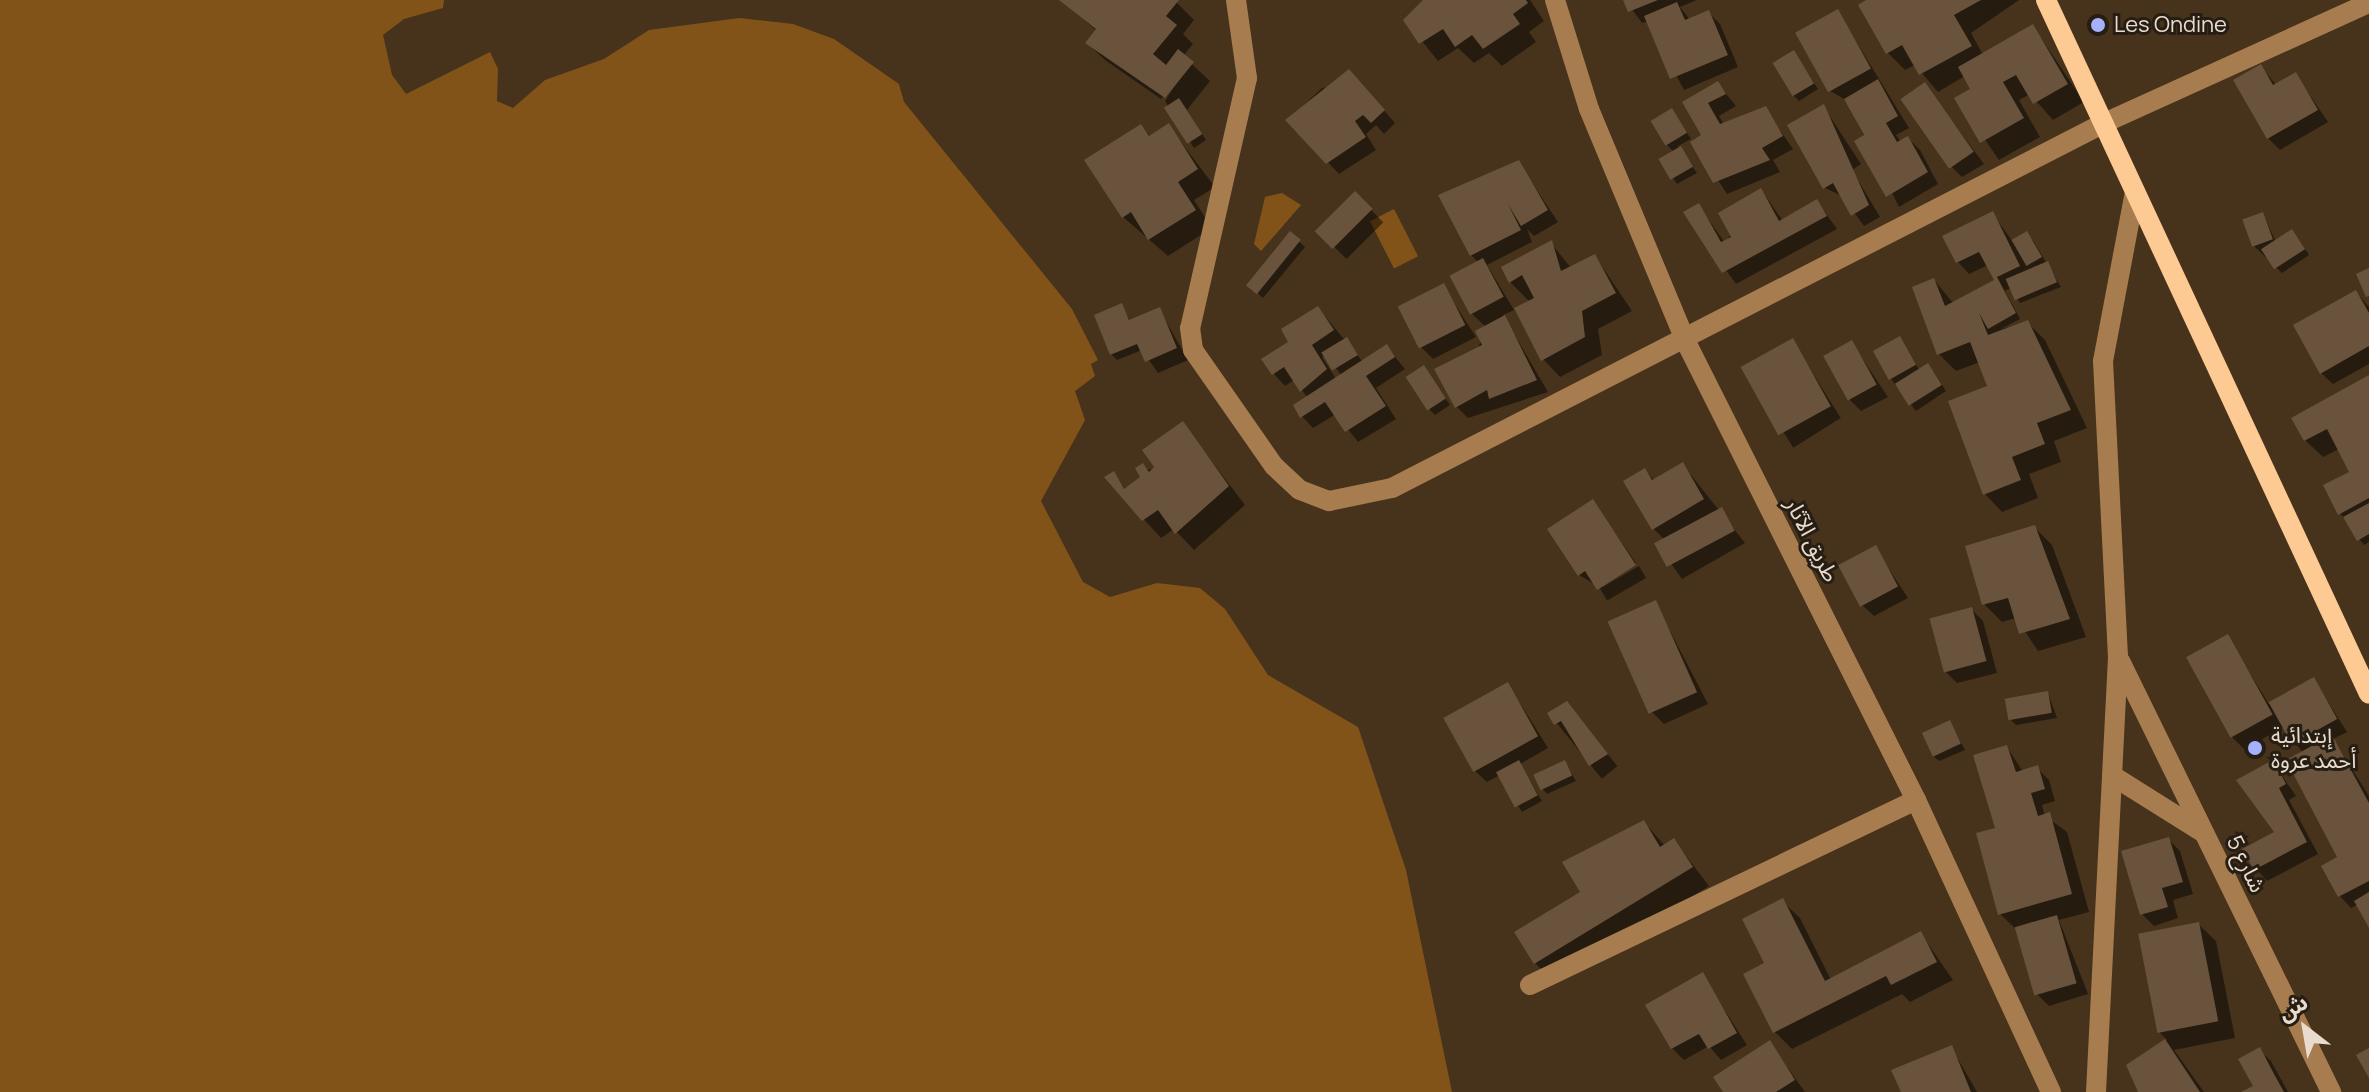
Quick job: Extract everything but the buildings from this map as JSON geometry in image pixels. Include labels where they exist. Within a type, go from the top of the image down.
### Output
[{"type":"main road","points":[[2046,0],[2369,694]]},
{"type":"street","points":[[1236,0],[1247,78],[1190,328],[1207,374],[1300,490],[1329,501],[1392,488],[1686,342],[2102,124],[2369,3]]},
{"type":"street","name":"طريق الآثار","points":[[1555,0],[1589,109],[1686,342],[1916,800],[2051,1092]]},
{"type":"street","points":[[2096,1092],[2118,657],[2103,361],[2135,192]]},
{"type":"street","name":"شارع 5","points":[[2118,657],[2331,1092]]},
{"type":"street","points":[[2113,776],[2204,833]]},
{"type":"street","points":[[1530,985],[1916,800]]},
{"type":"shaded area","points":[[0,0],[444,0],[443,8],[404,19],[383,35],[392,75],[406,94],[490,52],[498,69],[497,101],[513,108],[545,80],[604,59],[649,30],[739,18],[793,24],[834,39],[899,84],[904,102],[1072,309],[1098,360],[1091,364],[1095,376],[1075,391],[1085,420],[1041,501],[1083,582],[1110,597],[1157,583],[1200,588],[1225,609],[1268,675],[1358,727],[1406,870],[1452,1092],[0,1092]]},
{"type":"shaded area","points":[[1282,193],[1301,205],[1261,251],[1254,244],[1265,197]]},
{"type":"shaded area","points":[[1394,209],[1418,256],[1394,268],[1370,221]]},
{"type":"place","name":"Les Ondine","points":[[2098,25]]},
{"type":"place","name":"إبتدائية أحمد عروة","points":[[2255,748]]}]
